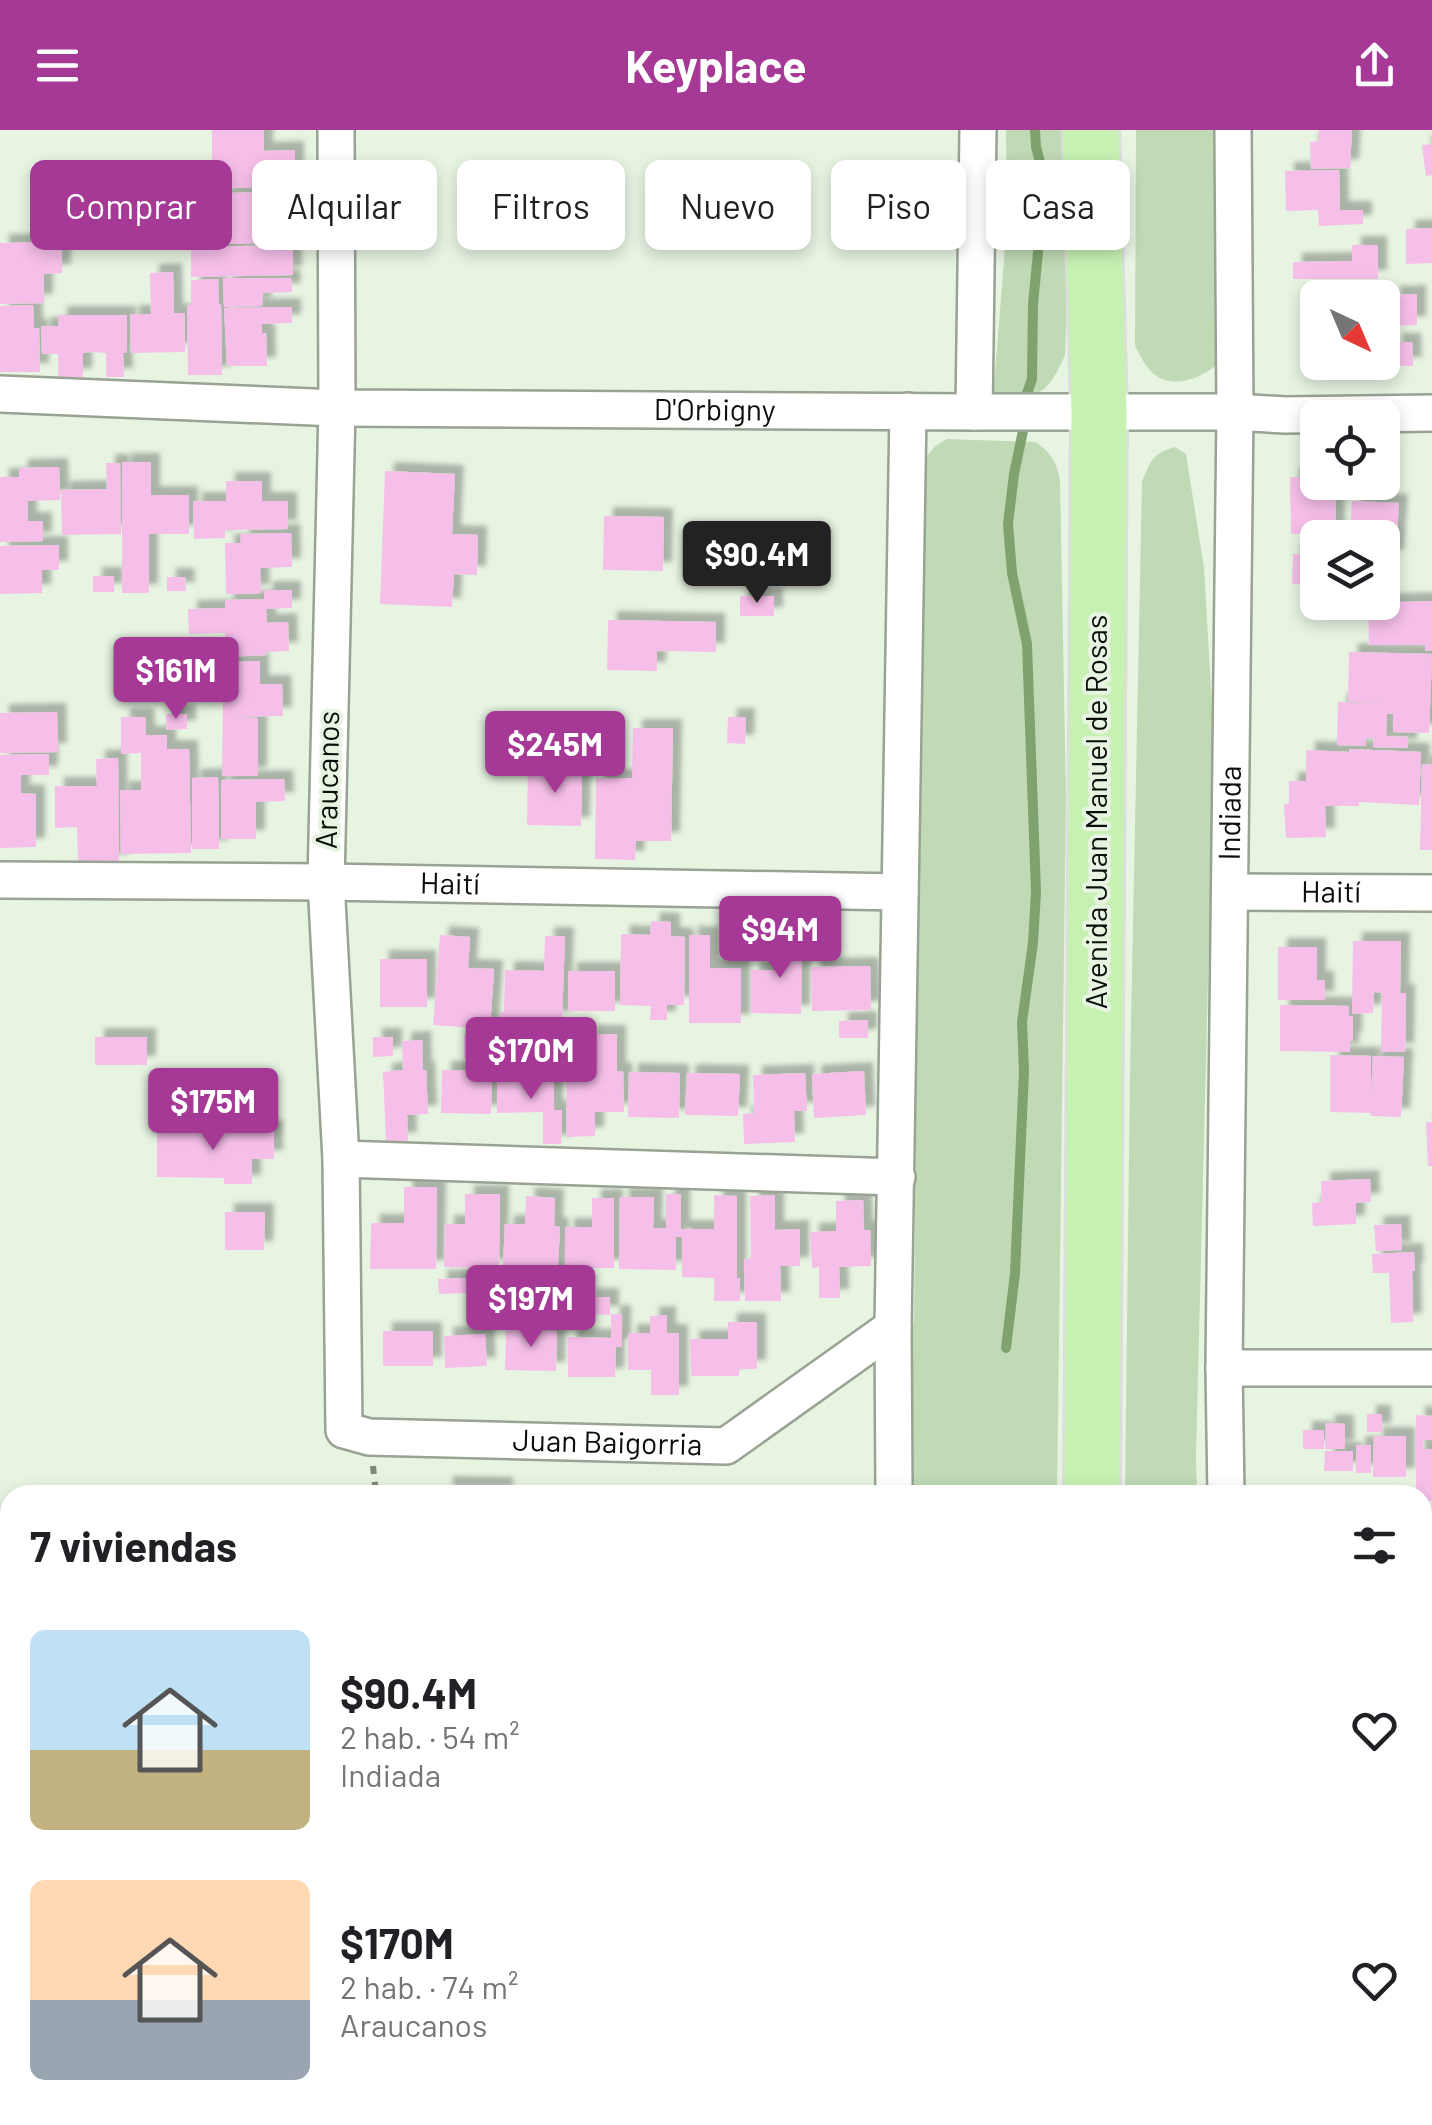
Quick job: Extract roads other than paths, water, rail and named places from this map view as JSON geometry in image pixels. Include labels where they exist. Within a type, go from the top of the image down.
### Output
[{"type":"main road","name":"Avenida Juan Manuel de Rosas","points":[[1091,130],[1100,411],[1092,1485]]},
{"type":"street","name":"Araucanos","points":[[336,130],[337,408],[326,882],[341,1159],[344,1430]]},
{"type":"street","points":[[974,412],[978,130]]},
{"type":"street","name":"Indiada","points":[[1226,1485],[1234,130]]},
{"type":"street","name":"D'Orbigny","points":[[0,394],[337,408],[1432,413]]},
{"type":"street","points":[[894,1485],[893,1327],[908,412]]},
{"type":"street","name":"Haití","points":[[0,880],[900,892]]},
{"type":"street","name":"Haití","points":[[1231,892],[1432,893]]},
{"type":"street","points":[[341,1159],[897,1178]]},
{"type":"street","name":"Juan Baigorria","points":[[344,1430],[369,1437],[726,1446],[893,1327]]},
{"type":"street","points":[[1224,1368],[1432,1368]]},
{"type":"waterway","points":[[1025,399],[1032,379],[1033,304],[1040,232],[1036,207],[1042,170],[1035,130]]},
{"type":"waterway","points":[[1006,1348],[1015,1273],[1024,1071],[1022,1022],[1036,892],[1027,644],[1012,573],[1008,524],[1024,426]]}]
